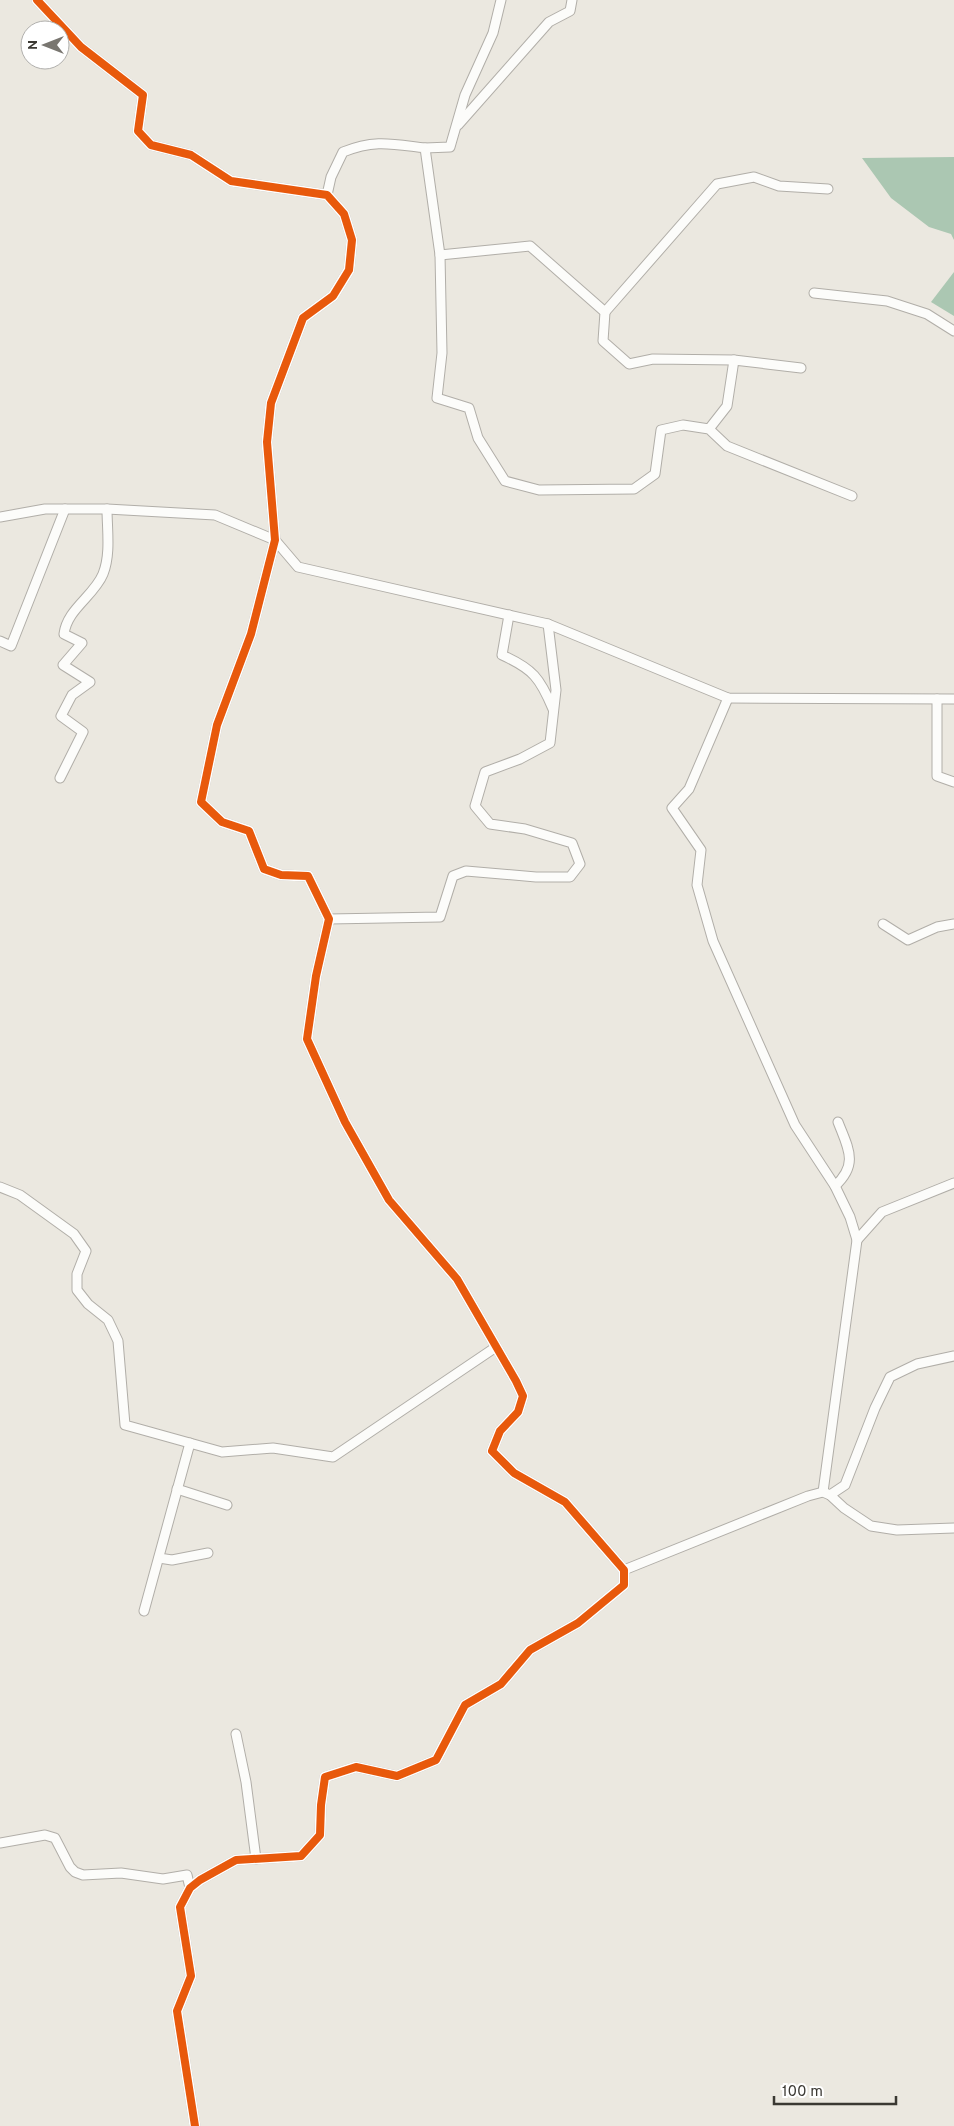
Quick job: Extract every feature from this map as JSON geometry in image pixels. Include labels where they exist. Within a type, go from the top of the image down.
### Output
[{"type":"street","points":[[37,0],[81,47],[143,95],[138,131],[151,145],[191,156],[231,181],[327,195],[344,214],[352,240],[349,270],[333,296],[303,318],[271,403],[266,442],[275,540],[251,634],[217,726],[201,802],[222,822],[249,831],[264,869],[281,875],[308,876],[329,919],[316,976],[307,1039],[345,1122],[389,1200],[457,1280],[523,1396],[518,1412],[500,1431],[492,1451],[514,1473],[565,1502],[624,1570],[624,1585],[578,1623],[530,1650],[501,1684],[465,1705],[436,1760],[397,1776],[356,1767],[325,1777],[321,1805],[320,1835],[301,1856],[236,1860],[200,1880],[190,1888],[180,1907],[191,1976],[177,2011],[195,2126]]},
{"type":"street","points":[[327,195],[331,176],[343,152],[362,145],[382,142],[425,148],[450,147],[465,95],[493,33],[501,0]]},
{"type":"street","points":[[456,127],[549,22],[570,11],[572,0]]},
{"type":"street","points":[[425,148],[440,255],[442,353],[437,398],[469,408],[478,438],[505,482],[539,490],[634,489],[655,474],[661,430],[683,425],[709,429],[727,446],[852,496]]},
{"type":"street","points":[[802,368],[734,360],[653,359],[629,364],[603,341],[605,312],[717,184],[754,177],[779,186],[828,189]]},
{"type":"street","points":[[440,255],[530,246],[605,312]]},
{"type":"street","points":[[814,292],[887,301],[927,314],[954,331]]},
{"type":"street","points":[[709,429],[727,406],[734,360]]},
{"type":"street","points":[[0,517],[45,509],[107,509],[215,515],[275,540],[298,567],[548,624],[728,698],[954,699]]},
{"type":"street","points":[[0,641],[11,646],[65,509]]},
{"type":"street","points":[[60,778],[83,732],[61,716],[72,695],[90,682],[62,665],[82,643],[64,634],[65,623],[95,588],[103,575],[107,562],[107,509]]},
{"type":"street","points":[[509,615],[502,655],[521,664],[542,684],[554,709]]},
{"type":"street","points":[[329,919],[440,917],[453,876],[466,871],[536,878],[570,877],[580,864],[572,843],[525,829],[490,824],[475,806],[485,772],[520,759],[550,743],[556,690],[548,624]]},
{"type":"street","points":[[728,698],[689,789],[672,808],[702,850],[697,885],[713,941],[795,1125],[835,1186],[850,1217],[857,1240],[826,1493]]},
{"type":"street","points":[[937,699],[937,776],[954,782]]},
{"type":"street","points":[[883,924],[908,940],[937,927],[954,924]]},
{"type":"street","points":[[835,1186],[845,1178],[851,1155],[838,1122]]},
{"type":"street","points":[[857,1240],[882,1212],[954,1182]]},
{"type":"street","points":[[0,1187],[20,1195],[74,1234],[86,1251],[77,1274],[77,1290],[88,1304],[108,1320],[118,1341],[125,1424],[222,1452],[273,1448],[333,1457],[496,1347]]},
{"type":"street","points":[[624,1570],[808,1496],[826,1493],[845,1485],[875,1408],[890,1377],[917,1364],[954,1356]]},
{"type":"street","points":[[144,1610],[190,1443]]},
{"type":"street","points":[[177,1489],[227,1505]]},
{"type":"street","points":[[826,1493],[844,1508],[872,1526],[897,1530],[954,1528]]},
{"type":"street","points":[[159,1558],[172,1560],[208,1553]]},
{"type":"street","points":[[236,1734],[246,1782],[256,1859]]},
{"type":"street","points":[[0,1843],[45,1835],[54,1838],[70,1867],[83,1875],[121,1872],[162,1879],[186,1876],[190,1888]]},
{"type":"shaded area","points":[[954,157],[954,240],[951,234],[929,227],[891,198],[862,158]]},
{"type":"shaded area","points":[[954,272],[954,316],[931,302]]},
{"type":"cycle path","points":[[37,0],[81,47],[143,95],[138,131],[151,145],[191,155],[231,181],[327,195],[344,214],[352,240],[349,270],[333,296],[303,318],[271,403],[267,442],[275,540],[251,634],[217,725],[201,802],[222,822],[249,831],[264,869],[281,875],[308,876],[329,919],[316,976],[307,1039],[345,1122],[389,1200],[457,1279],[523,1396],[518,1412],[500,1431],[492,1451],[514,1473],[565,1502],[624,1570],[624,1585],[578,1623],[530,1650],[501,1684],[465,1705],[436,1760],[397,1776],[356,1767],[325,1777],[321,1805],[320,1835],[301,1856],[236,1860],[200,1880],[190,1888],[180,1907],[191,1976],[177,2011],[195,2126]]}]
